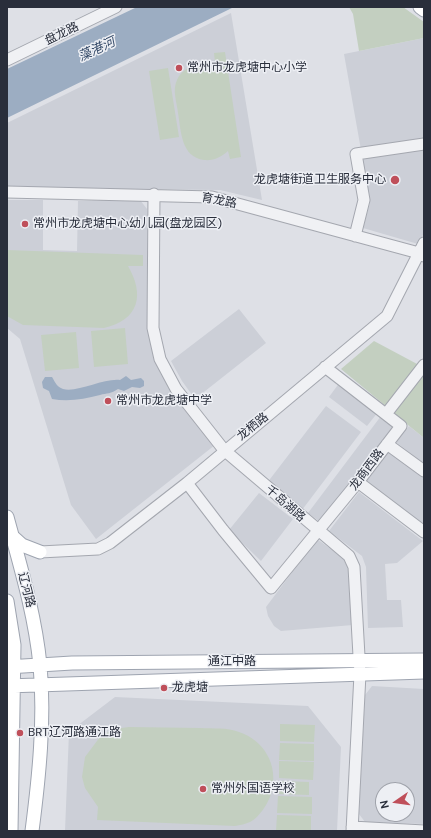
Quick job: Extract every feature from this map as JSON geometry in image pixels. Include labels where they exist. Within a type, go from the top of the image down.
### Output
[{"type":"main road","points":[[420,7],[424,10]]},
{"type":"main road","name":"辽河路","points":[[7,517],[29,597],[42,684]]},
{"type":"main road","points":[[12,536],[26,547],[40,552]]},
{"type":"main road","points":[[22,574],[25,562],[30,556],[40,552]]},
{"type":"main road","name":"辽河路","points":[[7,601],[14,646],[10,667],[10,686]]},
{"type":"main road","name":"通江中路","points":[[10,667],[72,663],[424,660]]},
{"type":"main road","name":"通江中路","points":[[10,686],[424,672]]},
{"type":"main road","points":[[32,831],[41,729],[42,684]]},
{"type":"main road","points":[[10,686],[11,831]]},
{"type":"street","name":"盘龙路","points":[[7,60],[116,7]]},
{"type":"street","points":[[355,236],[364,200],[356,154],[424,144]]},
{"type":"street","name":"育龙路","points":[[7,192],[154,194],[212,197],[355,236],[422,251]]},
{"type":"street","name":"千岛湖路","points":[[154,194],[153,328],[160,359],[176,389],[224,450],[318,532],[349,556],[354,567],[360,674],[352,829]]},
{"type":"street","name":"龙栖路","points":[[40,552],[98,549],[110,543],[187,483],[224,450],[387,316],[422,251]]},
{"type":"street","points":[[386,414],[424,365]]},
{"type":"street","name":"龙商西路","points":[[187,483],[223,530],[272,588],[358,482],[401,426],[325,367]]},
{"type":"street","points":[[387,444],[424,471]]},
{"type":"street","points":[[358,482],[424,532]]},
{"type":"street","points":[[352,829],[424,831]]},
{"type":"shaded area","name":"常州市龙虎塘中心小学","points":[[231,13],[262,200],[220,190],[7,188],[7,123]]},
{"type":"shaded area","points":[[424,38],[424,140],[361,150],[344,54]]},
{"type":"shaded area","name":"龙虎塘街道卫生服务中心","points":[[424,148],[424,233],[418,244],[363,228],[370,203],[362,157]]},
{"type":"shaded area","name":"常州市龙虎塘中学","points":[[7,200],[43,200],[43,250],[77,251],[78,201],[140,200],[147,209],[147,325],[155,360],[171,391],[215,445],[96,539],[71,505],[20,339],[7,328]]},
{"type":"shaded area","name":"常州市龙虎塘中学","points":[[239,309],[266,343],[195,399],[182,381],[171,361]]},
{"type":"shaded area","points":[[340,382],[378,412],[367,426],[329,397]]},
{"type":"shaded area","points":[[326,406],[361,432],[302,510],[267,483]]},
{"type":"shaded area","points":[[381,416],[397,427],[323,524],[308,513]]},
{"type":"shaded area","points":[[409,426],[424,438],[424,464],[396,442]]},
{"type":"shaded area","points":[[388,451],[424,478],[424,526],[366,482]]},
{"type":"shaded area","points":[[359,492],[423,541],[397,563],[385,564],[387,600],[401,600],[403,627],[368,628],[366,567],[362,556],[329,531]]},
{"type":"shaded area","points":[[259,493],[293,519],[261,561],[229,530]]},
{"type":"shaded area","points":[[317,539],[343,558],[348,569],[353,625],[281,631],[274,626],[268,616],[266,607]]},
{"type":"shaded area","points":[[372,686],[424,689],[424,824],[365,822],[359,814],[365,695]]},
{"type":"shaded area","name":"常州外国语学校","points":[[115,697],[308,706],[341,747],[337,831],[65,831],[69,732]]},
{"type":"green space","points":[[349,7],[403,7],[424,22],[424,38],[359,51],[353,14]]},
{"type":"green space","points":[[225,52],[241,157],[230,159],[228,151],[217,158],[204,160],[196,158],[186,149],[181,135],[175,88],[180,75],[189,68],[200,66],[211,68],[216,71],[214,53]]},
{"type":"green space","points":[[168,68],[179,137],[160,140],[149,71]]},
{"type":"green space","points":[[7,250],[143,255],[143,266],[128,266],[136,287],[136,305],[125,319],[104,328],[23,325],[7,316]]},
{"type":"green space","points":[[125,328],[128,364],[94,367],[91,331]]},
{"type":"green space","points":[[76,332],[79,368],[45,371],[41,335]]},
{"type":"green space","points":[[374,341],[419,365],[387,407],[341,369]]},
{"type":"green space","points":[[424,371],[424,438],[392,412]]},
{"type":"green space","points":[[280,724],[315,725],[314,742],[280,741]]},
{"type":"green space","points":[[129,727],[225,729],[234,730],[248,736],[262,747],[271,763],[273,781],[271,794],[267,804],[254,820],[235,826],[97,820],[98,807],[85,788],[82,777],[85,757],[100,737],[114,729]]},
{"type":"green space","points":[[280,743],[314,744],[314,761],[279,760]]},
{"type":"green space","points":[[279,761],[314,762],[313,780],[279,778]]},
{"type":"green space","points":[[280,781],[309,782],[309,795],[279,794]]},
{"type":"green space","points":[[278,796],[312,797],[312,814],[277,813]]},
{"type":"green space","points":[[277,815],[311,816],[311,831],[276,831]]},
{"type":"water","name":"藻港河","points":[[137,7],[234,7],[7,118],[7,69]]},
{"type":"water","points":[[126,376],[131,380],[141,378],[144,381],[144,386],[140,388],[132,387],[124,391],[118,389],[111,393],[82,399],[64,400],[52,399],[49,391],[43,388],[42,382],[45,377],[52,377],[59,387],[69,390],[106,381],[120,380]]},
{"type":"place","name":"常州市龙虎塘中心小学","points":[[179,68]]},
{"type":"place","name":"龙虎塘街道卫生服务中心","points":[[395,180]]},
{"type":"place","name":"常州市龙虎塘中心幼儿园(盘龙园区)","points":[[25,224]]},
{"type":"place","name":"常州市龙虎塘中学","points":[[108,401]]},
{"type":"place","name":"龙虎塘","points":[[164,688]]},
{"type":"place","name":"BRT辽河路通江路","points":[[20,733]]},
{"type":"place","name":"常州外国语学校","points":[[203,789]]}]
